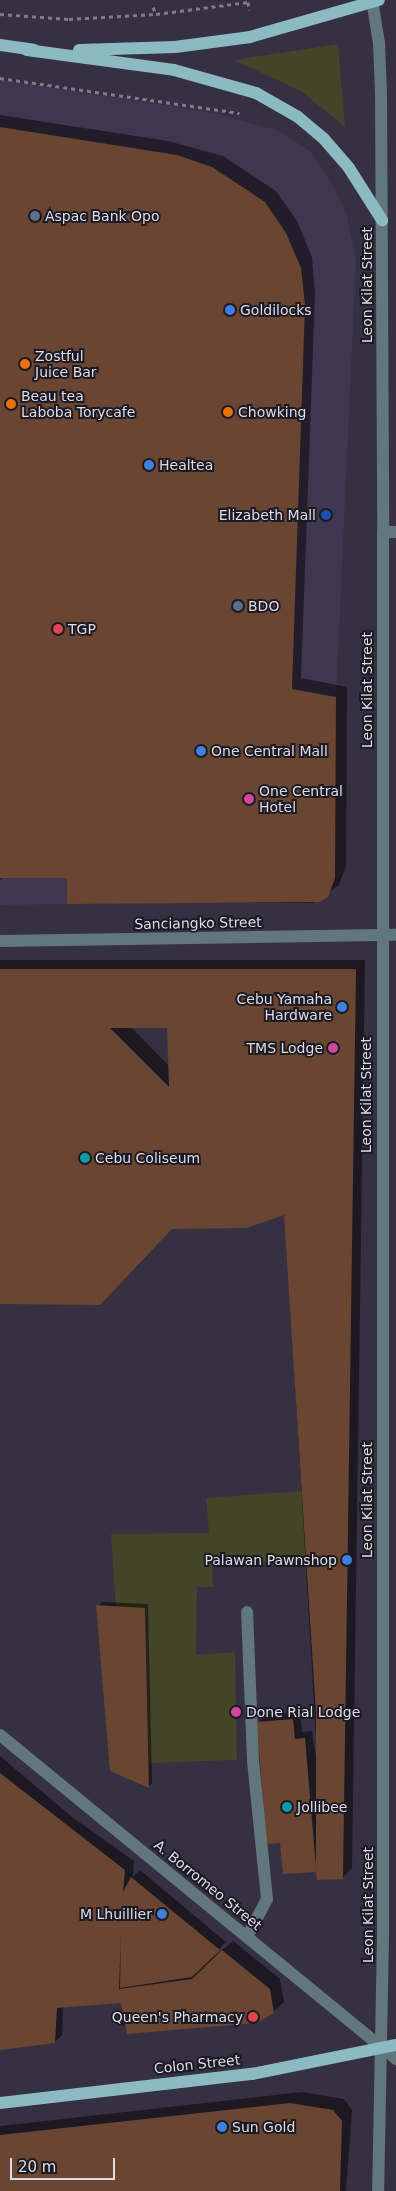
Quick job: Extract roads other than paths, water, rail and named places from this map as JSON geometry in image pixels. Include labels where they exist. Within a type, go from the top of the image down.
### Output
[{"type":"main road","points":[[26,50],[175,46],[250,37],[375,2]]},
{"type":"main road","points":[[0,45],[174,70],[243,88],[298,117],[324,139],[354,174],[382,220]]},
{"type":"main road","name":"Colon Street","points":[[0,2102],[252,2074],[390,2046]]},
{"type":"street","name":"Leon Kilat Street","points":[[375,2],[382,220],[381,935],[390,2046],[378,2191]]},
{"type":"street","points":[[383,532],[396,532]]},
{"type":"street","name":"Sanciangko Street","points":[[0,941],[396,934]]},
{"type":"street","points":[[247,1612],[253,1760],[266,1900],[247,1936]]},
{"type":"street","name":"A. Borromeo Street","points":[[0,1735],[247,1936],[390,2046],[396,2059]]},
{"type":"place","name":"Aspac Bank Opo","points":[[35,216]]},
{"type":"place","name":"Goldilocks","points":[[230,310]]},
{"type":"place","name":"Zostful Juice Bar","points":[[25,364]]},
{"type":"place","name":"Beau tea Laboba Torycafe","points":[[11,404]]},
{"type":"place","name":"Chowking","points":[[228,412]]},
{"type":"place","name":"Healtea","points":[[149,465]]},
{"type":"place","name":"Elizabeth Mall","points":[[326,515]]},
{"type":"place","name":"BDO","points":[[238,606]]},
{"type":"place","name":"TGP","points":[[58,629]]},
{"type":"place","name":"One Central Mall","points":[[201,751]]},
{"type":"place","name":"One Central Hotel","points":[[249,799]]},
{"type":"place","name":"Cebu Yamaha Hardware","points":[[342,1007]]},
{"type":"place","name":"TMS Lodge","points":[[333,1048]]},
{"type":"place","name":"Cebu Coliseum","points":[[85,1158]]},
{"type":"place","name":"Palawan Pawnshop","points":[[347,1560]]},
{"type":"place","name":"Done Rial Lodge","points":[[236,1712]]},
{"type":"place","name":"Jollibee","points":[[287,1807]]},
{"type":"place","name":"M Lhuillier","points":[[162,1914]]},
{"type":"place","name":"Queen's Pharmacy","points":[[253,2017]]},
{"type":"place","name":"Sun Gold","points":[[222,2127]]}]
